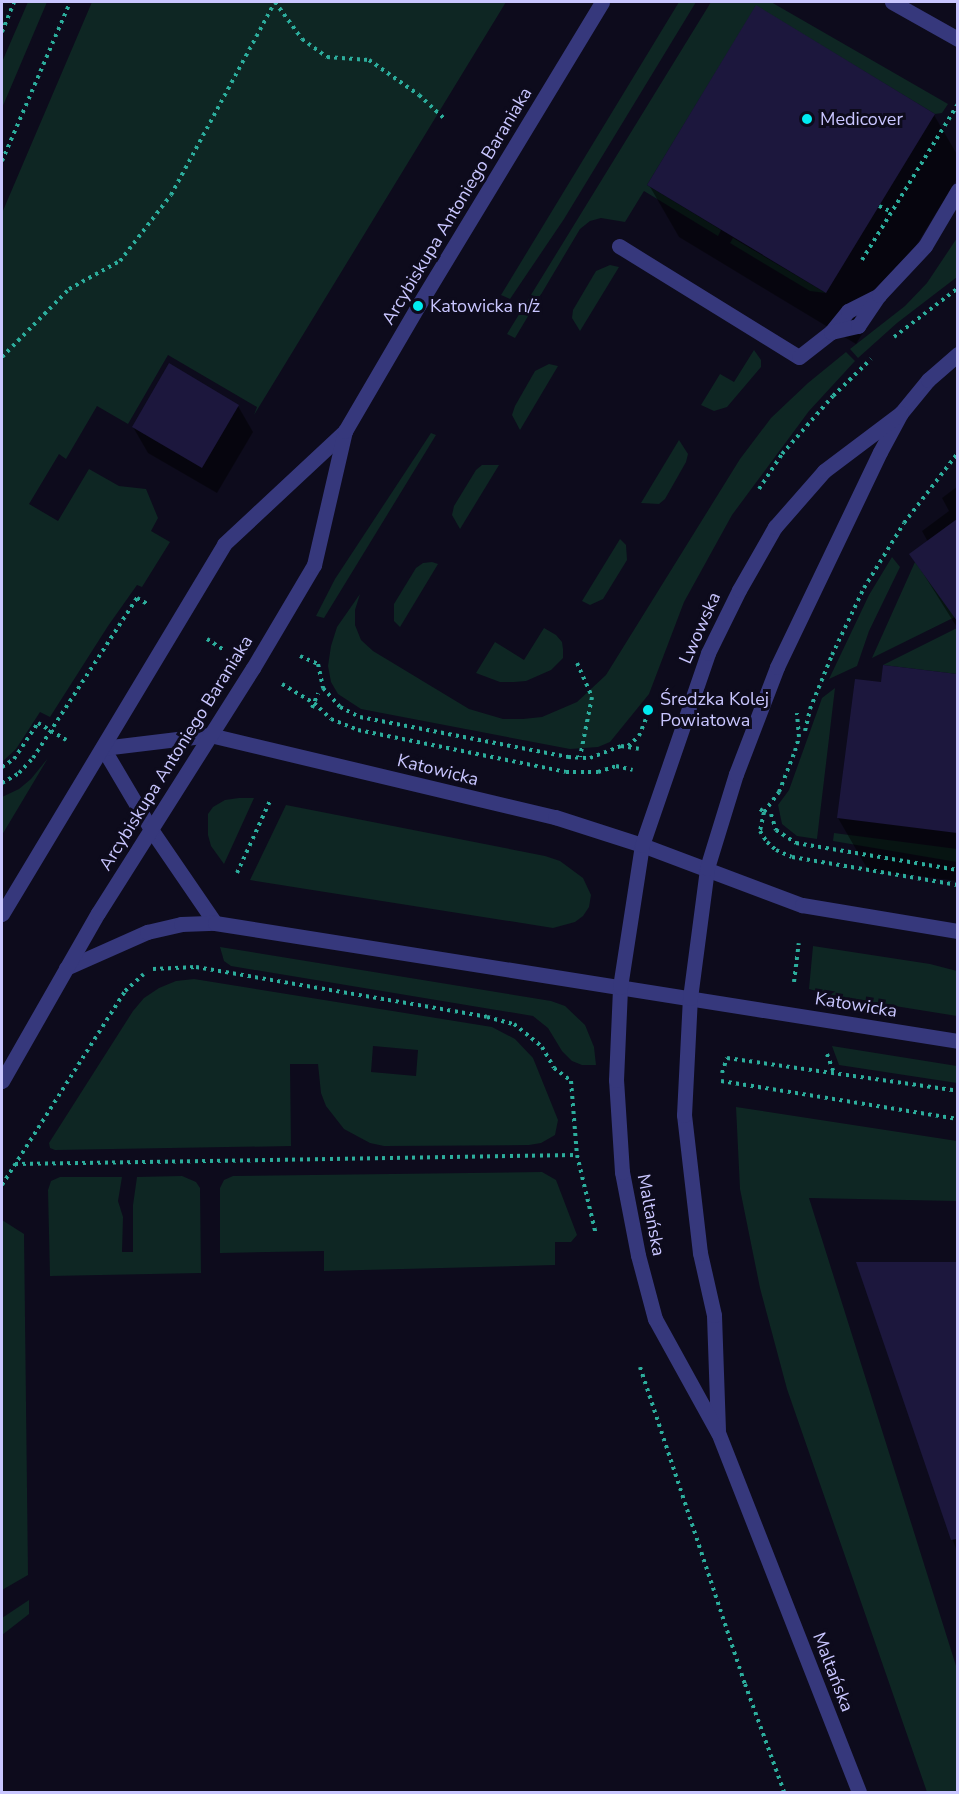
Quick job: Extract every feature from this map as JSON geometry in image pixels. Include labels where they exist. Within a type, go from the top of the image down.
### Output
[{"type":"street","name":"Arcybiskupa Antoniego Baraniaka","points":[[2,914],[224,544],[345,431],[602,2]]},
{"type":"street","points":[[892,2],[957,39]]},
{"type":"street","points":[[619,246],[799,357],[831,332],[858,326],[879,295],[925,246],[957,190]]},
{"type":"street","name":"Lwowska","points":[[620,987],[642,845],[708,653],[739,590],[775,527],[824,471],[901,413],[928,381],[957,354]]},
{"type":"street","name":"Lwowska","points":[[690,998],[707,868],[736,774],[777,667],[901,413]]},
{"type":"street","name":"Arcybiskupa Antoniego Baraniaka","points":[[2,1082],[98,913],[152,831],[314,566],[345,431]]},
{"type":"street","name":"Katowicka","points":[[103,748],[210,735],[555,817],[707,868],[802,905],[957,931]]},
{"type":"street","points":[[103,748],[152,831],[215,923]]},
{"type":"street","name":"Katowicka","points":[[66,968],[147,932],[181,924],[215,923],[957,1041]]},
{"type":"street","name":"Maltańska","points":[[620,987],[616,1080],[622,1172],[638,1255],[655,1319],[718,1433],[859,1792]]},
{"type":"street","name":"Maltańska","points":[[690,998],[684,1115],[700,1253],[714,1315],[718,1433]]},
{"type":"path","points":[[2,32],[14,2]]},
{"type":"path","points":[[2,161],[70,2]]},
{"type":"path","points":[[2,357],[69,289],[120,261],[171,195],[275,2],[302,39],[327,57],[369,60],[419,95],[445,119]]},
{"type":"path","points":[[856,269],[957,104]]},
{"type":"path","points":[[879,206],[892,212]]},
{"type":"path","points":[[805,731],[810,709],[832,655],[864,588],[904,523],[957,453]]},
{"type":"path","points":[[2,783],[19,773],[50,731],[137,598]]},
{"type":"path","points":[[300,656],[318,664],[323,688],[340,707],[354,714],[580,758],[602,754],[621,746],[641,749]]},
{"type":"path","points":[[578,663],[592,697],[580,758]]},
{"type":"path","points":[[313,706],[318,693]]},
{"type":"path","points":[[306,698],[331,719],[358,730],[566,772],[598,772],[616,766],[624,768]]},
{"type":"path","points":[[2,767],[14,759],[38,723],[66,740]]},
{"type":"path","points":[[798,732],[795,751],[779,792],[764,812],[760,831],[776,850],[792,857],[957,885]]},
{"type":"path","points":[[237,873],[270,801]]},
{"type":"path","points":[[757,807],[764,812]]},
{"type":"path","points":[[771,814],[776,830],[796,843],[957,870]]},
{"type":"path","points":[[794,983],[799,943]]},
{"type":"path","points":[[2,1185],[125,991],[139,976],[154,968],[173,966],[220,971],[487,1017],[514,1024],[542,1047],[554,1068],[571,1081],[578,1155],[599,1246]]},
{"type":"path","points":[[728,1058],[957,1091]]},
{"type":"path","points":[[720,1082],[957,1119]]},
{"type":"path","points":[[15,1164],[578,1155]]},
{"type":"path","points":[[636,1358],[745,1684],[784,1792]]},
{"type":"green space","points":[[28,2],[47,2],[2,108],[2,62]]},
{"type":"green space","points":[[92,2],[506,2],[254,415],[257,407],[168,355],[128,424],[97,406],[66,459],[59,454],[29,504],[58,521],[89,469],[119,486],[146,489],[158,518],[151,531],[170,542],[142,587],[137,585],[108,626],[50,717],[40,712],[16,749],[2,762],[2,213]]},
{"type":"green space","points":[[679,2],[696,2],[564,219],[510,299],[501,295]]},
{"type":"green space","points":[[711,2],[771,2],[948,104],[942,113],[935,114],[756,6],[647,185],[721,230],[718,236],[644,191],[625,222],[601,218],[590,221],[580,229],[515,338],[507,334]]},
{"type":"green space","points":[[733,238],[826,293],[810,291],[730,243]]},
{"type":"green space","points":[[957,238],[957,277],[897,323],[858,358],[850,349],[905,306],[927,283]]},
{"type":"green space","points":[[610,265],[619,267],[580,331],[572,318],[573,310],[596,271]]},
{"type":"green space","points":[[754,350],[761,360],[761,367],[727,407],[714,411],[701,405],[720,374],[734,382]]},
{"type":"green space","points":[[846,352],[855,361],[809,411],[732,515],[684,602],[649,694],[610,742],[598,747],[570,749],[361,709],[338,694],[331,682],[328,666],[331,646],[337,627],[360,594],[355,610],[355,625],[361,640],[373,651],[469,709],[503,719],[523,719],[542,717],[577,702],[606,675],[740,459],[771,418],[808,383]]},
{"type":"green space","points":[[549,364],[558,366],[520,430],[512,415],[515,406],[535,371]]},
{"type":"green space","points":[[431,433],[436,435],[324,618],[316,616],[335,579]]},
{"type":"green space","points":[[679,440],[688,454],[686,462],[665,499],[659,504],[641,503]]},
{"type":"green space","points":[[482,465],[499,465],[460,529],[452,515],[454,506],[476,470]]},
{"type":"green space","points":[[620,539],[626,545],[627,560],[603,599],[590,605],[582,601]]},
{"type":"green space","points":[[892,557],[900,567],[869,631],[857,666],[829,679],[869,595]]},
{"type":"green space","points":[[915,562],[952,612],[957,608],[957,616],[872,658]]},
{"type":"green space","points":[[423,563],[438,564],[400,627],[394,621],[394,604],[416,568]]},
{"type":"green space","points":[[544,628],[556,635],[562,642],[563,658],[551,670],[526,681],[514,682],[500,682],[476,673],[495,642],[524,660]]},
{"type":"green space","points":[[957,628],[957,674],[883,665]]},
{"type":"green space","points":[[835,688],[817,839],[797,836],[782,824],[778,805],[789,790],[822,698]]},
{"type":"green space","points":[[48,758],[2,835],[2,797],[19,789],[31,779]]},
{"type":"green space","points":[[254,798],[224,864],[211,846],[208,835],[208,814],[213,807],[225,800]]},
{"type":"green space","points":[[286,805],[545,856],[560,861],[583,878],[591,895],[589,907],[575,922],[553,928],[250,880]]},
{"type":"green space","points":[[834,833],[957,849],[957,862],[833,841]]},
{"type":"green space","points":[[813,946],[930,964],[957,971],[957,1016],[839,997],[809,989]]},
{"type":"green space","points":[[220,947],[551,1001],[565,1006],[585,1025],[594,1047],[596,1065],[582,1065],[572,1061],[562,1051],[548,1028],[533,1016],[231,966],[224,961]]},
{"type":"green space","points":[[194,979],[492,1027],[515,1039],[533,1058],[558,1120],[555,1135],[541,1143],[529,1145],[384,1146],[370,1143],[344,1129],[326,1106],[321,1093],[318,1064],[290,1064],[291,1146],[55,1150],[50,1148],[49,1143],[133,1011],[144,998],[176,981]],"holes":[[[373,1046],[418,1050],[416,1076],[371,1072]]]},
{"type":"green space","points":[[832,1046],[957,1066],[957,1083],[839,1065]]},
{"type":"green space","points":[[736,1107],[957,1141],[957,1201],[809,1198],[957,1669],[957,1792],[927,1792],[787,1389],[760,1288],[740,1189]]},
{"type":"green space","points":[[542,1172],[556,1180],[577,1235],[571,1242],[555,1242],[555,1265],[324,1271],[324,1251],[220,1253],[220,1188],[224,1180],[233,1176]]},
{"type":"green space","points":[[182,1176],[196,1182],[200,1188],[201,1273],[50,1276],[48,1190],[51,1181],[60,1177],[122,1177],[118,1201],[123,1217],[122,1252],[133,1252],[133,1205],[137,1177]]},
{"type":"green space","points":[[2,1220],[24,1234],[28,1575],[2,1590]]},
{"type":"green space","points":[[29,1600],[29,1614],[2,1635],[2,1618]]},
{"type":"building","points":[[756,5],[935,114],[826,293],[647,185]]},
{"type":"building","points":[[169,363],[239,405],[202,468],[132,427]]},
{"type":"building","points":[[957,519],[957,621],[909,554]]},
{"type":"building","points":[[883,665],[957,674],[957,833],[837,818],[855,679],[881,682]]},
{"type":"building","points":[[856,1262],[957,1262],[957,1539],[951,1540]]},
{"type":"place","name":"Medicover","points":[[807,119]]},
{"type":"place","name":"Katowicka n/ż","points":[[418,306]]},
{"type":"place","name":"Średzka Kolej Powiatowa","points":[[648,710]]}]
